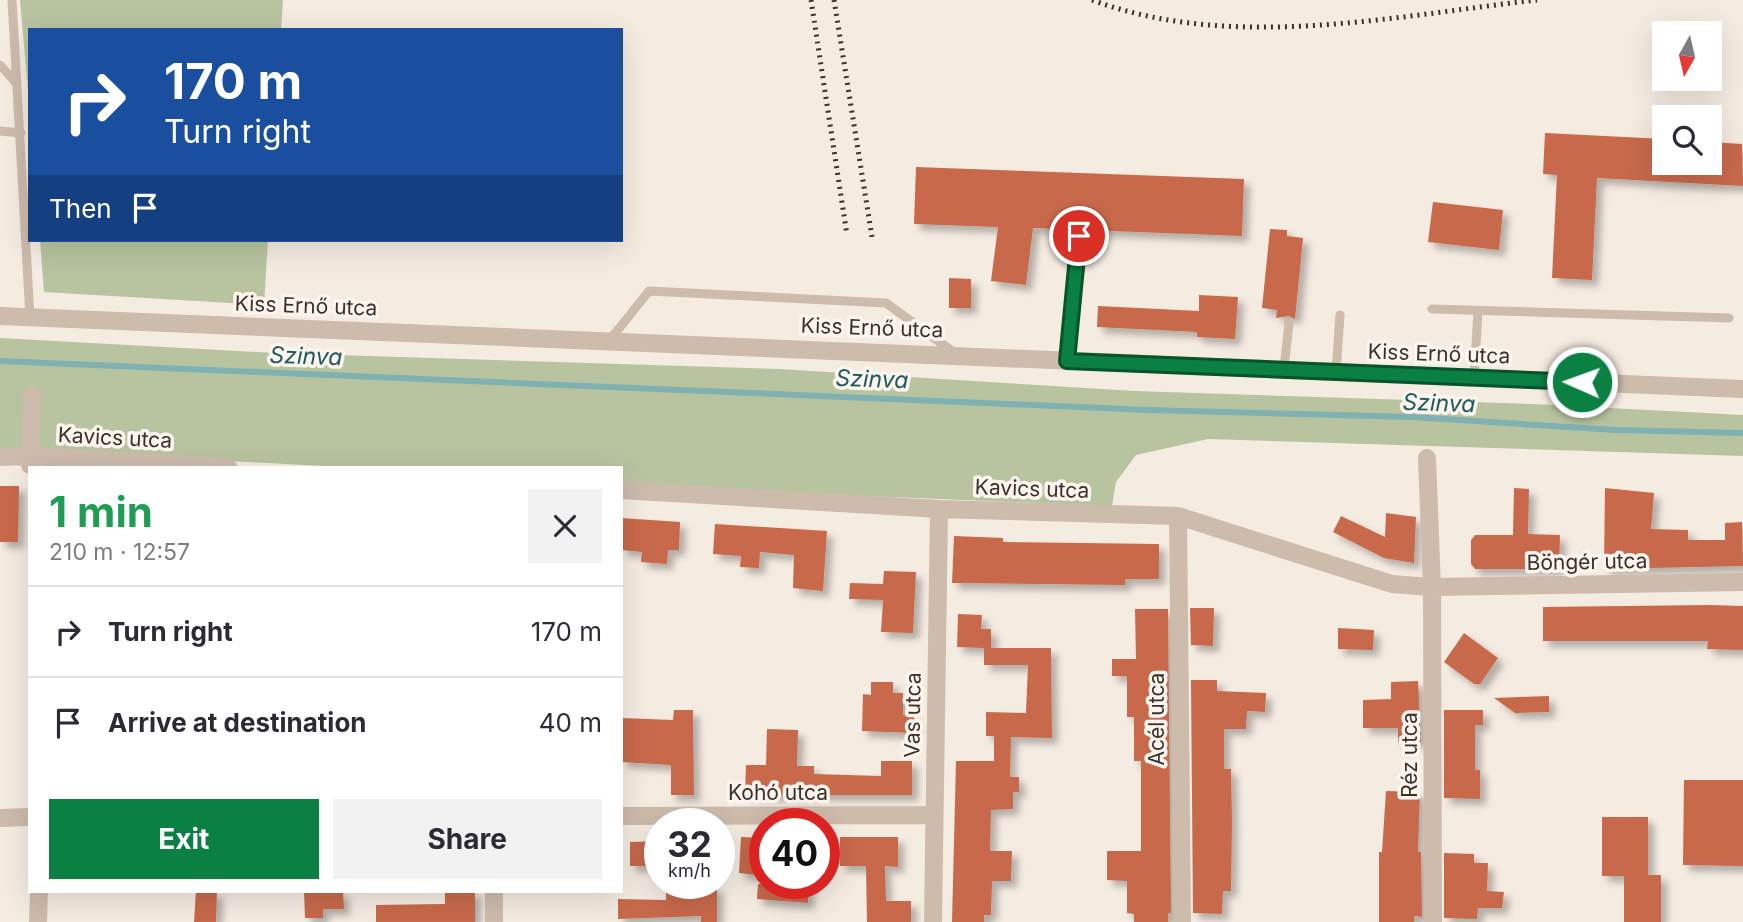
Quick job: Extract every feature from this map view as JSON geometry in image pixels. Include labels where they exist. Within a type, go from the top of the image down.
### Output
[{"type":"street","name":"Kiss Ernő utca","points":[[0,316],[1743,389]]},
{"type":"street","points":[[30,461],[32,395]]},
{"type":"street","name":"Kavics utca","points":[[0,457],[30,461],[195,466]]},
{"type":"street","name":"Réz utca","points":[[1427,458],[1432,587],[1433,922]]},
{"type":"street","name":"Kavics utca","points":[[623,490],[939,509],[1178,516],[1392,584],[1432,587]]},
{"type":"street","name":"Vas utca","points":[[933,922],[939,509]]},
{"type":"street","name":"Acél utca","points":[[1178,516],[1182,922]]},
{"type":"street","name":"Böngér utca","points":[[1432,587],[1743,582]]},
{"type":"street","name":"Kohó utca","points":[[623,816],[934,815]]},
{"type":"street","points":[[0,818],[28,817]]},
{"type":"street","points":[[38,922],[39,893]]},
{"type":"street","points":[[494,893],[494,922]]},
{"type":"lane","points":[[12,0],[19,86],[30,317]]},
{"type":"lane","points":[[0,65],[19,86]]},
{"type":"lane","points":[[0,131],[21,133]]},
{"type":"lane","points":[[1067,361],[1079,236]]},
{"type":"lane","points":[[609,341],[649,291],[886,303],[958,355]]},
{"type":"lane","points":[[1432,309],[1729,318]]},
{"type":"lane","points":[[1474,378],[1478,310]]},
{"type":"lane","points":[[1336,372],[1340,315]]},
{"type":"lane","points":[[1284,369],[1289,323]]},
{"type":"green space","points":[[20,0],[283,0],[281,28],[28,28],[28,91]]},
{"type":"green space","points":[[40,242],[268,242],[264,305],[44,292]]},
{"type":"green space","points":[[0,338],[275,353],[779,369],[1135,391],[1533,404],[1743,415],[1743,456],[1208,439],[1136,455],[1116,482],[1112,506],[841,495],[623,482],[623,466],[323,466],[0,449]]},
{"type":"building","points":[[1545,133],[1652,138],[1652,175],[1722,175],[1722,143],[1742,144],[1743,186],[1597,178],[1592,280],[1552,278],[1557,175],[1543,174]]},
{"type":"building","points":[[916,167],[1244,179],[1242,236],[1033,228],[1026,285],[991,281],[998,227],[914,224]]},
{"type":"building","points":[[1433,202],[1503,210],[1499,250],[1428,242]]},
{"type":"building","points":[[1270,229],[1287,230],[1287,236],[1303,238],[1295,319],[1289,316],[1276,318],[1277,310],[1262,308]]},
{"type":"building","points":[[949,278],[971,279],[971,308],[949,308]]},
{"type":"building","points":[[1199,295],[1238,297],[1235,339],[1197,337],[1197,332],[1097,327],[1098,306],[1199,311]]},
{"type":"building","points":[[0,486],[19,486],[18,542],[0,542]]},
{"type":"building","points":[[1514,488],[1529,489],[1528,534],[1560,535],[1559,569],[1475,569],[1471,564],[1471,540],[1475,535],[1513,535]]},
{"type":"building","points":[[1605,488],[1654,493],[1651,529],[1688,530],[1688,540],[1725,540],[1725,523],[1742,522],[1743,566],[1604,569]]},
{"type":"building","points":[[1386,513],[1416,517],[1414,563],[1384,558],[1333,532],[1341,516],[1385,537]]},
{"type":"building","points":[[623,518],[680,522],[679,550],[668,550],[667,564],[641,562],[642,552],[623,550]]},
{"type":"building","points":[[715,524],[827,531],[823,591],[793,588],[794,555],[760,552],[759,568],[740,567],[741,556],[713,554]]},
{"type":"building","points":[[954,536],[1003,538],[1003,542],[1159,544],[1159,579],[1125,579],[1125,585],[952,583]]},
{"type":"building","points":[[884,571],[916,572],[913,633],[881,632],[883,600],[849,599],[850,583],[883,584]]},
{"type":"building","points":[[1743,606],[1743,650],[1707,649],[1708,641],[1543,641],[1543,607]]},
{"type":"building","points":[[1190,608],[1214,608],[1213,646],[1191,645]]},
{"type":"building","points":[[1135,609],[1168,609],[1171,913],[1168,913],[1168,922],[1134,922],[1134,914],[1127,913],[1127,881],[1107,880],[1107,851],[1141,851],[1141,761],[1134,761],[1134,717],[1127,717],[1127,676],[1112,676],[1112,659],[1136,659]]},
{"type":"building","points":[[958,614],[982,615],[981,629],[991,629],[991,648],[1051,648],[1052,738],[1011,737],[1010,777],[1019,777],[1019,792],[1013,792],[1013,809],[991,810],[990,851],[1012,851],[1011,881],[992,881],[991,915],[984,915],[984,922],[952,922],[956,761],[994,761],[994,736],[986,736],[986,712],[1026,713],[1028,665],[984,665],[984,648],[957,647]]},
{"type":"building","points":[[1338,628],[1374,630],[1373,650],[1338,649]]},
{"type":"building","points":[[1464,633],[1498,658],[1480,684],[1474,684],[1444,662]]},
{"type":"building","points":[[1191,680],[1217,680],[1217,691],[1266,693],[1265,712],[1247,711],[1246,729],[1224,729],[1224,769],[1231,769],[1232,823],[1231,891],[1223,891],[1222,914],[1193,913]]},
{"type":"building","points":[[1418,681],[1421,742],[1398,742],[1398,728],[1363,728],[1363,700],[1391,699],[1391,682]]},
{"type":"building","points":[[871,682],[893,682],[893,693],[903,693],[903,715],[914,716],[914,733],[862,731],[863,694],[871,695]]},
{"type":"building","points":[[1549,696],[1549,712],[1515,713],[1494,698]]},
{"type":"building","points":[[674,710],[693,710],[694,795],[671,795],[671,765],[623,762],[623,718],[673,720]]},
{"type":"building","points":[[1444,710],[1483,710],[1483,725],[1475,725],[1475,770],[1480,770],[1480,799],[1444,798]]},
{"type":"building","points":[[767,729],[798,730],[797,766],[814,766],[814,774],[881,776],[881,761],[912,761],[912,795],[745,795],[746,765],[766,765]]},
{"type":"building","points":[[1684,780],[1743,780],[1743,866],[1683,865]]},
{"type":"building","points":[[1386,791],[1420,792],[1418,852],[1421,852],[1422,917],[1414,916],[1414,922],[1379,922],[1379,852],[1382,852]]},
{"type":"building","points":[[1602,817],[1648,817],[1648,875],[1661,875],[1661,922],[1624,922],[1624,876],[1602,876]]},
{"type":"building","points":[[741,837],[749,837],[749,874],[739,873]]},
{"type":"building","points":[[840,837],[898,837],[898,867],[885,866],[886,901],[911,901],[911,922],[867,922],[866,866],[840,866]]},
{"type":"building","points":[[630,842],[644,842],[644,866],[630,866]]},
{"type":"building","points":[[1444,853],[1474,854],[1474,863],[1488,863],[1487,891],[1504,892],[1502,908],[1478,908],[1477,919],[1444,918]]},
{"type":"building","points":[[196,893],[217,893],[216,922],[194,922]]},
{"type":"building","points":[[304,893],[343,893],[344,909],[323,909],[323,918],[305,918]]},
{"type":"building","points":[[445,893],[475,893],[475,922],[376,922],[376,905],[445,904]]},
{"type":"building","points":[[618,899],[717,899],[717,922],[701,922],[701,916],[618,919]]},
{"type":"building","points":[[757,899],[808,899],[808,903]]},
{"type":"waterway","name":"Szinva","points":[[0,361],[1148,410],[1412,417],[1616,430],[1743,433]]},
{"type":"railway","points":[[811,0],[847,235]]},
{"type":"railway","points":[[834,0],[872,237]]},
{"type":"railway","points":[[1092,0],[1145,16],[1200,24],[1256,27],[1370,21],[1537,0]]},
{"type":"route","points":[[1079,236],[1067,361],[1582,382]]}]
